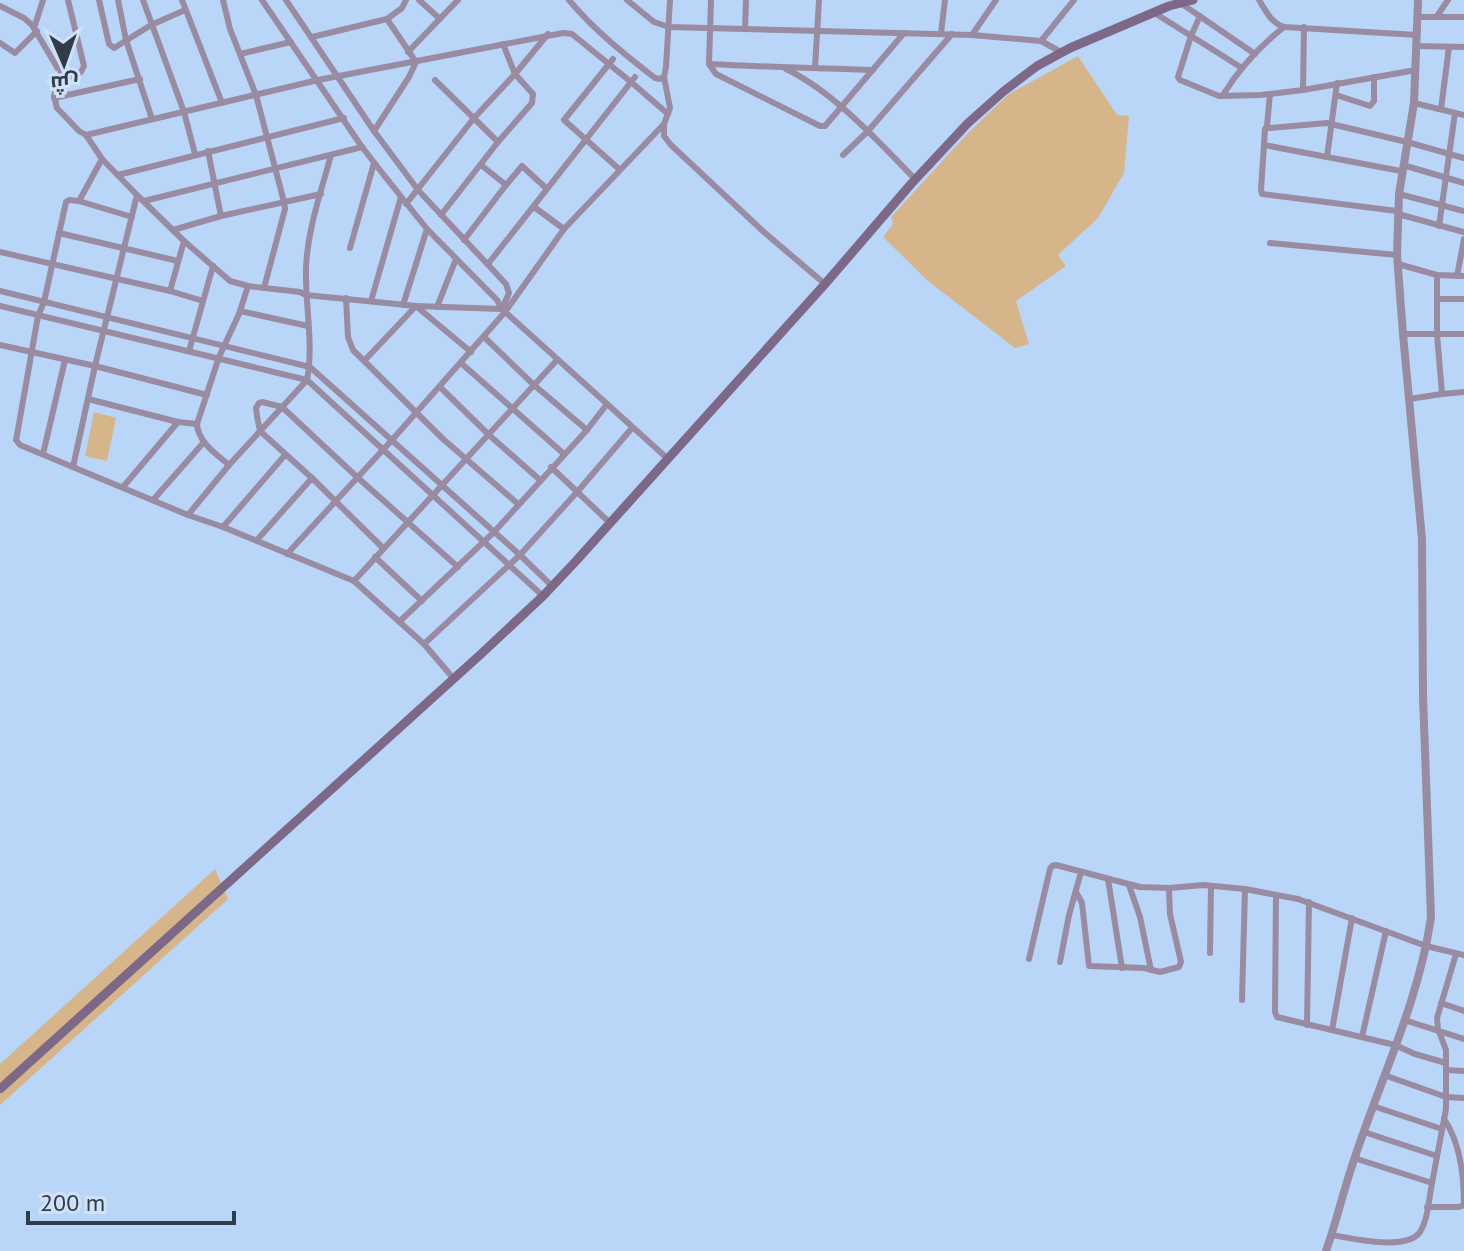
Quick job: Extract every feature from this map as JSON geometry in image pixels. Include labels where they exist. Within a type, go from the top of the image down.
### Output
[{"type":"main road","points":[[0,1089],[543,596],[825,284],[951,139],[1004,91],[1061,52],[1153,12],[1193,0]]},
{"type":"street","points":[[3,0],[0,6],[24,18],[35,30],[64,79]]},
{"type":"street","points":[[0,43],[15,53],[35,30],[43,0]]},
{"type":"street","points":[[68,0],[84,66],[81,72],[64,79],[56,87],[54,98],[57,108],[86,135],[102,159],[137,195],[230,281],[306,295],[504,311]]},
{"type":"street","points":[[99,0],[114,48],[151,25],[185,10]]},
{"type":"street","points":[[118,0],[126,40],[152,119]]},
{"type":"street","points":[[143,0],[184,112],[195,154]]},
{"type":"street","points":[[182,0],[222,103]]},
{"type":"street","points":[[223,0],[230,29],[256,95],[285,209],[264,288]]},
{"type":"street","points":[[262,0],[362,147],[427,229],[497,300],[504,311],[668,459]]},
{"type":"street","points":[[286,0],[374,131],[418,190],[508,286],[504,311]]},
{"type":"street","points":[[312,37],[387,19],[406,0]]},
{"type":"street","points":[[419,0],[439,18]]},
{"type":"street","points":[[408,52],[458,0]]},
{"type":"street","points":[[569,0],[621,52],[655,78],[664,77]]},
{"type":"street","points":[[627,0],[654,22],[669,27],[941,33],[1041,41],[1061,52]]},
{"type":"street","points":[[670,0],[664,77],[670,108],[664,124],[664,136],[765,233],[825,284]]},
{"type":"street","points":[[711,0],[709,64],[716,74],[820,126],[825,126],[841,109],[904,33]]},
{"type":"street","points":[[745,29],[746,0]]},
{"type":"street","points":[[815,68],[819,0]]},
{"type":"street","points":[[941,33],[945,0]]},
{"type":"street","points":[[972,35],[996,0]]},
{"type":"street","points":[[1041,41],[1074,0]]},
{"type":"street","points":[[1259,0],[1270,18],[1284,27],[1417,35]]},
{"type":"street","points":[[1326,1251],[1354,1158],[1404,1020],[1426,946],[1431,917],[1423,696],[1422,539],[1403,334],[1397,212],[1414,103],[1418,0]]},
{"type":"street","points":[[1437,16],[1448,0]]},
{"type":"street","points":[[1181,3],[1255,54]]},
{"type":"street","points":[[1153,12],[1242,68]]},
{"type":"street","points":[[1200,16],[1179,79],[1211,94],[1270,94],[1416,70]]},
{"type":"street","points":[[1418,17],[1464,17]]},
{"type":"street","points":[[387,19],[416,62]]},
{"type":"street","points":[[1223,95],[1242,68],[1284,27]]},
{"type":"street","points":[[1303,90],[1304,27]]},
{"type":"street","points":[[86,135],[318,80],[548,34],[572,34],[633,79],[668,114]]},
{"type":"street","points":[[406,204],[474,118],[548,34]]},
{"type":"street","points":[[843,155],[868,131],[952,34]]},
{"type":"street","points":[[240,54],[291,42]]},
{"type":"street","points":[[441,215],[532,103],[533,94],[515,74],[503,44]]},
{"type":"street","points":[[1416,46],[1464,47]]},
{"type":"street","points":[[1441,109],[1449,47]]},
{"type":"street","points":[[611,61],[564,118],[619,169]]},
{"type":"street","points":[[374,131],[416,62]]},
{"type":"street","points":[[709,64],[873,70]]},
{"type":"street","points":[[786,69],[815,85],[868,131],[915,179]]},
{"type":"street","points":[[1336,95],[1370,106],[1374,101],[1374,77]]},
{"type":"street","points":[[54,98],[140,79]]},
{"type":"street","points":[[488,264],[633,79]]},
{"type":"street","points":[[435,80],[498,142]]},
{"type":"street","points":[[1327,157],[1337,83]]},
{"type":"street","points":[[1270,94],[1262,194],[1397,212],[1464,232]]},
{"type":"street","points":[[1414,103],[1464,115]]},
{"type":"street","points":[[1439,226],[1455,113]]},
{"type":"street","points":[[118,175],[344,118]]},
{"type":"street","points":[[1267,126],[1327,123],[1464,158]]},
{"type":"street","points":[[287,554],[484,337],[564,229],[664,124]]},
{"type":"street","points":[[1264,145],[1402,168],[1464,183]]},
{"type":"street","points":[[144,201],[362,147]]},
{"type":"street","points":[[208,151],[221,216]]},
{"type":"street","points":[[188,515],[307,380],[310,367],[307,253],[331,155]]},
{"type":"street","points":[[79,201],[102,159]]},
{"type":"street","points":[[350,248],[374,163]]},
{"type":"street","points":[[481,165],[506,185]]},
{"type":"street","points":[[464,240],[522,166],[547,189]]},
{"type":"street","points":[[173,230],[321,194]]},
{"type":"street","points":[[1399,194],[1464,211]]},
{"type":"street","points":[[73,467],[137,195]]},
{"type":"street","points":[[371,301],[401,197]]},
{"type":"street","points":[[132,217],[79,201],[66,202],[44,302],[38,316],[16,440],[20,445],[354,581],[424,644],[454,679]]},
{"type":"street","points":[[534,207],[564,229]]},
{"type":"street","points":[[403,305],[427,229]]},
{"type":"street","points":[[59,233],[178,261]]},
{"type":"street","points":[[1270,243],[1398,260],[1437,275],[1460,276],[1464,239]]},
{"type":"street","points":[[170,291],[184,241]]},
{"type":"street","points":[[0,252],[203,301]]},
{"type":"street","points":[[437,307],[456,259]]},
{"type":"street","points":[[189,351],[213,266]]},
{"type":"street","points":[[1437,275],[1437,334],[1442,394]]},
{"type":"street","points":[[229,465],[204,442],[197,424],[219,357],[248,286]]},
{"type":"street","points":[[0,291],[310,367],[552,586]]},
{"type":"street","points":[[346,298],[349,345],[416,413],[518,504]]},
{"type":"street","points":[[1437,299],[1464,299]]},
{"type":"street","points":[[0,306],[307,380],[543,596]]},
{"type":"street","points":[[365,360],[416,306]]},
{"type":"street","points":[[416,306],[471,352]]},
{"type":"street","points":[[240,311],[308,326]]},
{"type":"street","points":[[1403,334],[1464,334]]},
{"type":"street","points":[[484,337],[587,430]]},
{"type":"street","points":[[0,345],[207,395]]},
{"type":"street","points":[[43,454],[65,360]]},
{"type":"street","points":[[354,581],[557,360]]},
{"type":"street","points":[[461,363],[564,454]]},
{"type":"street","points":[[440,387],[540,480]]},
{"type":"street","points":[[1409,399],[1464,392]]},
{"type":"street","points":[[88,399],[197,424]]},
{"type":"street","points":[[383,548],[260,431],[256,408],[259,403],[282,407],[458,567]]},
{"type":"street","points":[[399,622],[494,532],[607,404]]},
{"type":"street","points":[[123,487],[178,422]]},
{"type":"street","points":[[424,644],[511,565],[632,428]]},
{"type":"street","points":[[153,500],[204,442]]},
{"type":"street","points":[[223,527],[285,455]]},
{"type":"street","points":[[551,467],[610,523]]},
{"type":"street","points":[[257,540],[312,478]]},
{"type":"street","points":[[375,557],[422,601]]},
{"type":"street","points":[[1029,959],[1051,867],[1056,865],[1129,885],[1245,889],[1309,902],[1426,946],[1460,954],[1437,1018],[1445,1044],[1446,1097],[1421,1232],[1415,1240],[1403,1245],[1377,1244],[1332,1235]]},
{"type":"street","points":[[1060,962],[1081,872]]},
{"type":"street","points":[[1108,879],[1122,968]]},
{"type":"street","points":[[1129,885],[1140,917],[1151,970]]},
{"type":"street","points":[[1210,953],[1211,886]]},
{"type":"street","points":[[1076,892],[1082,903],[1089,966],[1163,971],[1180,965],[1170,914],[1169,888]]},
{"type":"street","points":[[1242,1000],[1245,889]]},
{"type":"street","points":[[1276,895],[1277,1017],[1395,1045],[1464,1071]]},
{"type":"street","points":[[1307,1025],[1309,902]]},
{"type":"street","points":[[1332,1030],[1352,918]]},
{"type":"street","points":[[1362,1037],[1386,931]]},
{"type":"street","points":[[1441,1003],[1464,1011]]},
{"type":"street","points":[[1404,1020],[1464,1039]]},
{"type":"street","points":[[1384,1075],[1446,1097],[1464,1098]]},
{"type":"street","points":[[1373,1106],[1442,1129]]},
{"type":"street","points":[[1427,1207],[1464,1205],[1456,1146],[1444,1119]]},
{"type":"street","points":[[1364,1132],[1437,1156]]},
{"type":"street","points":[[1354,1158],[1432,1183]]},
{"type":"shaded area","points":[[1078,56],[1117,115],[1129,116],[1124,173],[1098,218],[1058,255],[1066,266],[1016,301],[1029,344],[1015,348],[928,281],[883,237],[893,224],[891,217],[968,133],[1009,94]]},
{"type":"shaded area","points":[[94,412],[116,418],[107,461],[85,456]]},
{"type":"shaded area","points":[[215,869],[228,899],[0,1105],[0,1064]]}]
